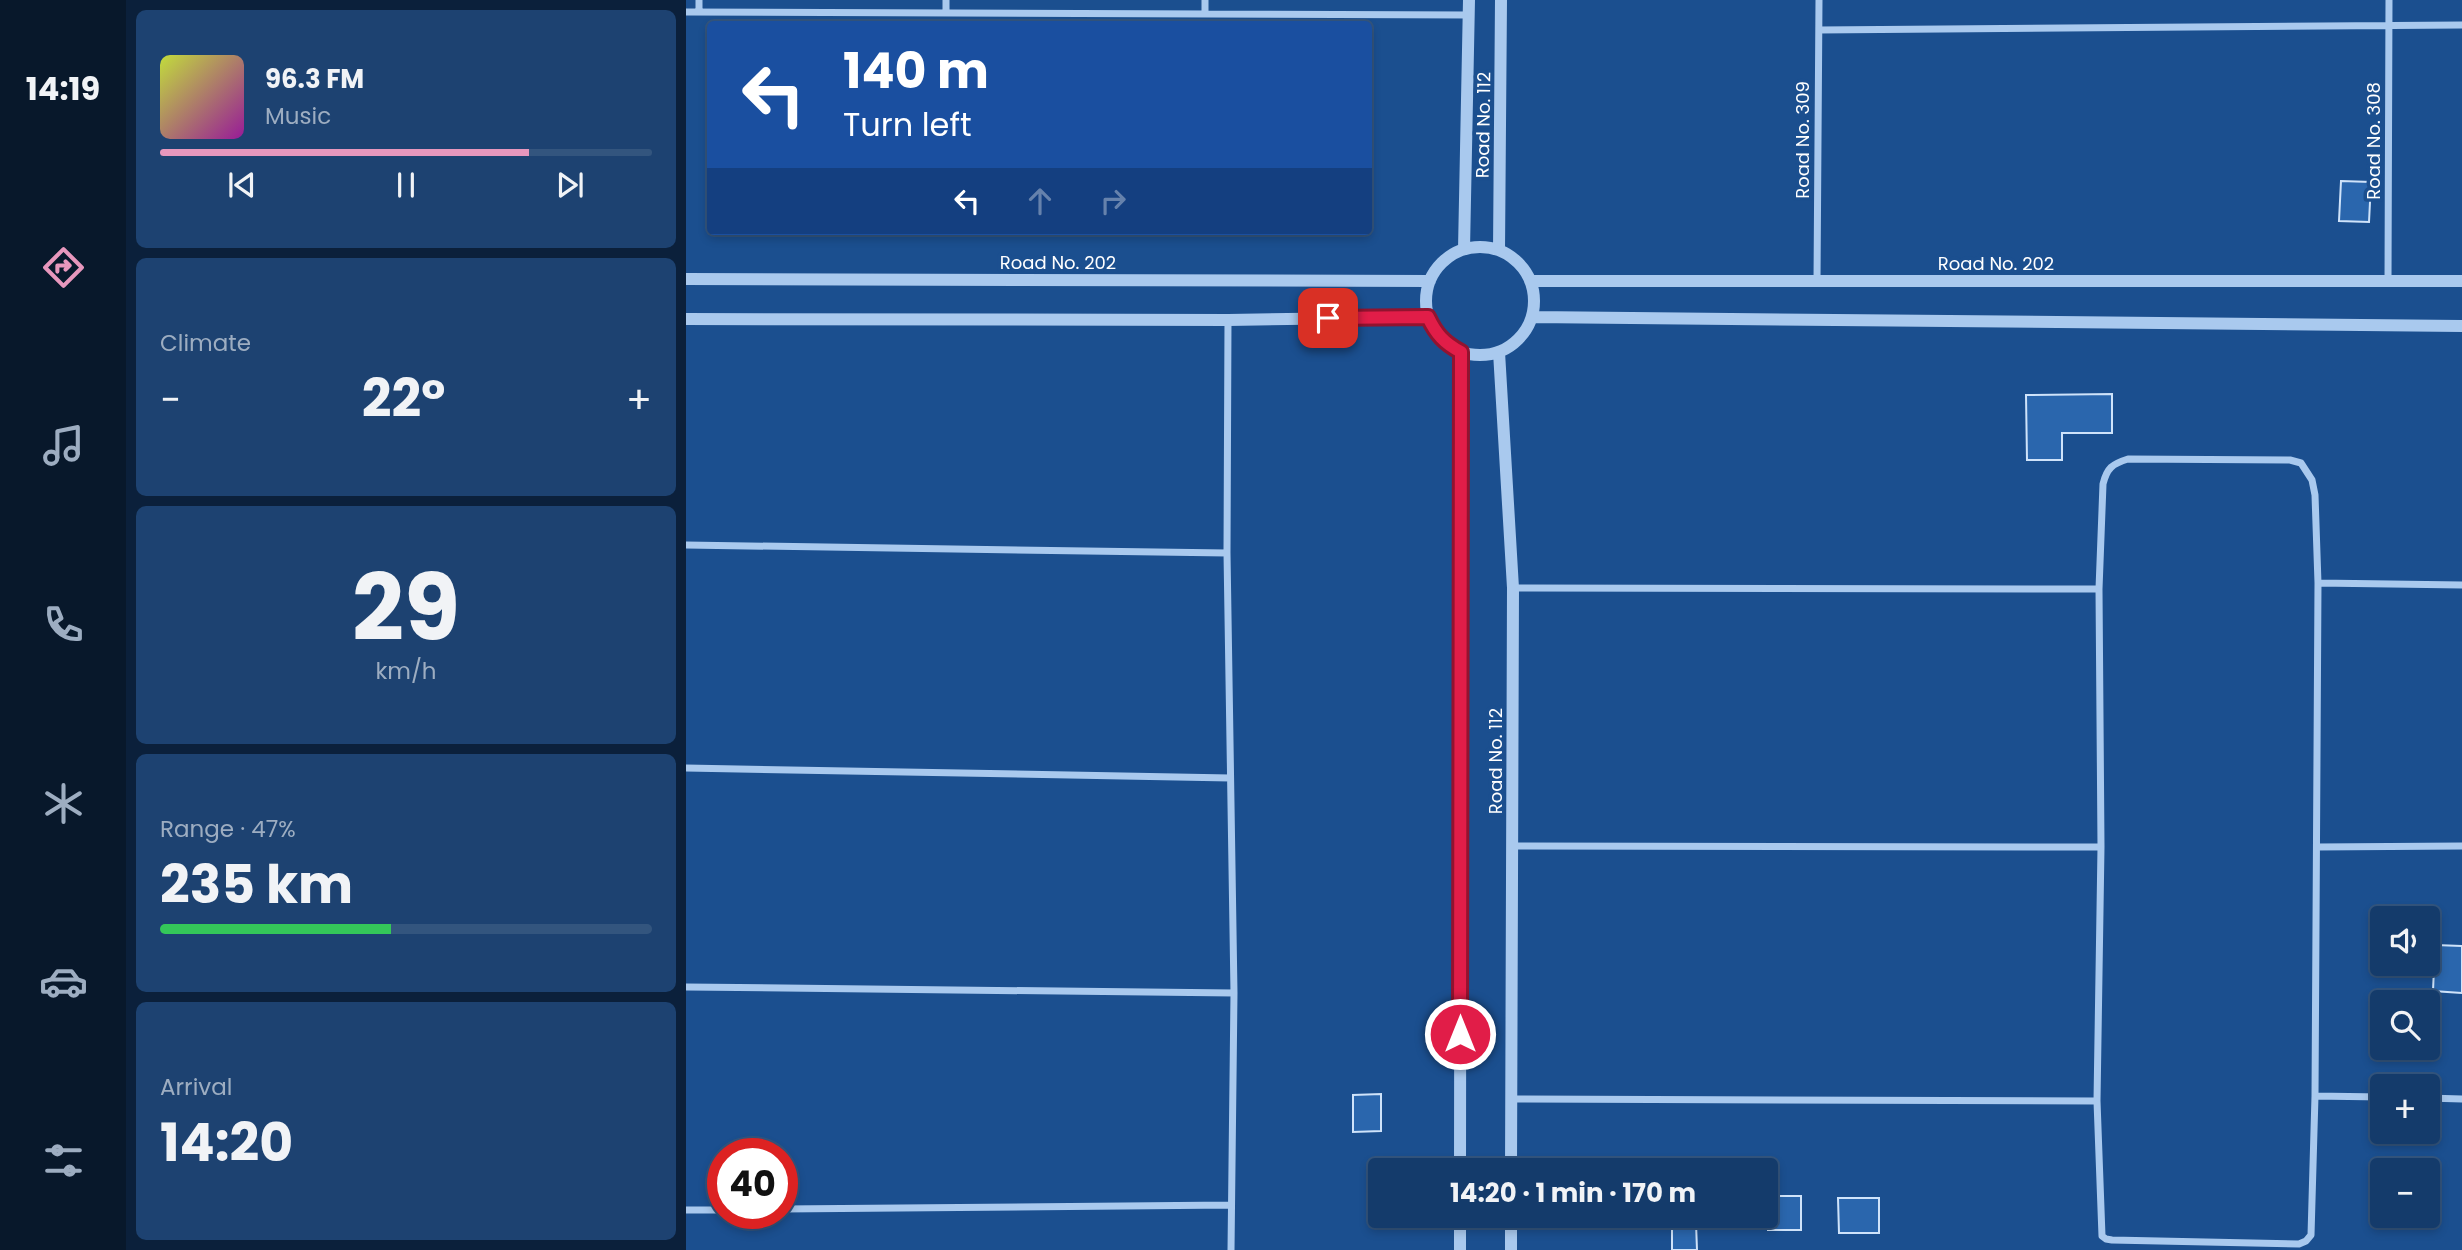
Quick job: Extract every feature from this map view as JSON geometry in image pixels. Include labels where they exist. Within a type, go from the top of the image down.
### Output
[{"type":"street","points":[[699,0],[699,12]]},
{"type":"street","points":[[946,0],[946,13]]},
{"type":"street","points":[[1205,0],[1205,14]]},
{"type":"street","name":"Road No. 112","points":[[1464,249],[1469,0]]},
{"type":"street","name":"Road No. 112","points":[[1499,250],[1501,0]]},
{"type":"street","name":"Road No. 309","points":[[1817,281],[1819,0]]},
{"type":"street","name":"Road No. 308","points":[[2388,281],[2389,0]]},
{"type":"street","points":[[686,12],[1469,15]]},
{"type":"street","points":[[1819,30],[2462,25]]},
{"type":"street","points":[[1481,247],[1499,250],[1518,262],[1530,281],[1534,299],[1532,317],[1513,344],[1499,352],[1480,355],[1461,352],[1447,344],[1435,332],[1428,317],[1426,299],[1430,281],[1438,267],[1464,249],[1481,247]]},
{"type":"street","name":"Road No. 202","points":[[686,278],[1430,281]]},
{"type":"street","name":"Road No. 202","points":[[1530,281],[2462,281]]},
{"type":"street","points":[[686,319],[1228,320],[1428,317]]},
{"type":"street","points":[[1532,317],[2462,326]]},
{"type":"street","points":[[1228,320],[1227,553],[1234,993],[1231,1250]]},
{"type":"street","name":"Road No. 112","points":[[1460,1158],[1461,352]]},
{"type":"street","name":"Road No. 112","points":[[1499,352],[1513,588],[1511,1158]]},
{"type":"street","points":[[2128,459],[2290,460],[2301,463],[2312,480],[2315,495],[2318,583],[2318,846],[2311,1235],[2299,1244],[2106,1240],[2102,1236],[2097,1101],[2101,846],[2099,589],[2103,484],[2106,470],[2115,463],[2128,459]]},
{"type":"street","points":[[686,545],[1227,553]]},
{"type":"street","points":[[2318,583],[2462,585]]},
{"type":"street","points":[[1513,588],[2099,589]]},
{"type":"street","points":[[686,768],[1230,778]]},
{"type":"street","points":[[1512,846],[2101,846]]},
{"type":"street","points":[[2318,846],[2462,846]]},
{"type":"street","points":[[686,987],[1234,993]]},
{"type":"street","points":[[2315,1096],[2370,1097]]},
{"type":"street","points":[[2440,1098],[2462,1099]]},
{"type":"street","points":[[1511,1099],[2097,1101]]},
{"type":"street","points":[[798,1209],[1231,1205]]},
{"type":"street","points":[[686,1210],[707,1210]]},
{"type":"street","points":[[1460,1228],[1460,1250]]},
{"type":"street","points":[[1511,1228],[1511,1250]]},
{"type":"street","points":[[2131,1240],[2131,1250]]},
{"type":"building","points":[[2341,181],[2371,182],[2369,222],[2339,221]]},
{"type":"building","points":[[2112,394],[2112,433],[2062,433],[2062,460],[2027,460],[2026,395]]},
{"type":"building","points":[[2440,945],[2462,946],[2462,993],[2433,990],[2434,976],[2440,976]]},
{"type":"building","points":[[1381,1094],[1381,1131],[1353,1132],[1353,1095]]},
{"type":"building","points":[[1778,1196],[1801,1196],[1801,1230],[1768,1230],[1778,1228]]},
{"type":"building","points":[[1838,1198],[1879,1198],[1879,1233],[1839,1233]]},
{"type":"building","points":[[1672,1228],[1696,1228],[1697,1250],[1672,1250]]},
{"type":"route","points":[[1328,318],[1428,317],[1435,332],[1447,344],[1461,352],[1460,1034]]}]
